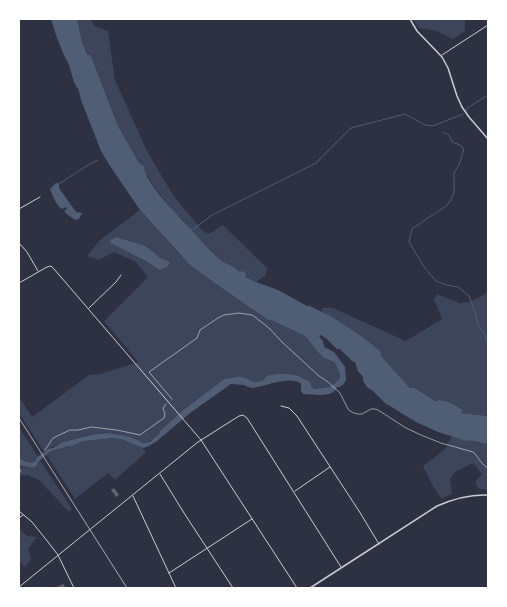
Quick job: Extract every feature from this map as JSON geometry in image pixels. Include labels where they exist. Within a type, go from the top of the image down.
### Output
[{"type":"street","points":[[410,19],[417,31],[441,55],[448,68],[462,108],[488,139]]},
{"type":"street","points":[[441,55],[488,25]]},
{"type":"street","points":[[19,209],[40,197]]},
{"type":"street","points":[[19,243],[27,252],[39,272]]},
{"type":"street","points":[[19,283],[51,266],[59,274],[201,440],[297,588]]},
{"type":"street","points":[[89,308],[121,276]]},
{"type":"street","points":[[281,406],[289,408],[297,416],[379,544]]},
{"type":"street","points":[[19,587],[201,440],[239,416],[244,415],[342,568]]},
{"type":"street","points":[[294,492],[330,467]]},
{"type":"street","points":[[159,473],[233,588]]},
{"type":"street","points":[[310,588],[427,512],[448,501],[463,496],[488,494]]},
{"type":"street","points":[[132,495],[176,588]]},
{"type":"street","points":[[19,511],[32,522],[58,555],[74,588]]},
{"type":"street","points":[[19,518],[24,514]]},
{"type":"street","points":[[169,573],[252,518]]},
{"type":"path","points":[[172,399],[149,372],[197,338],[200,330],[218,318],[224,315],[239,313],[248,314],[255,317],[269,328],[319,376],[330,383],[340,393],[348,408],[354,413],[362,414],[371,409],[378,410],[420,435],[441,443],[473,452],[484,466],[488,468]]},
{"type":"path","points":[[45,450],[53,438],[70,430],[91,427],[118,430],[140,435],[164,418],[165,414],[163,408],[167,404]]},
{"type":"path","points":[[19,474],[21,470]]},
{"type":"shaded area","points":[[51,19],[77,19],[82,42],[87,54],[91,56],[118,126],[140,164],[144,166],[149,180],[166,203],[211,252],[240,272],[244,271],[246,275],[245,277],[278,290],[307,306],[310,306],[332,317],[363,337],[381,352],[381,356],[410,388],[415,388],[435,401],[442,400],[453,404],[463,410],[461,413],[488,416],[488,443],[466,441],[438,432],[416,422],[385,403],[367,387],[355,362],[321,335],[319,336],[323,341],[324,347],[334,352],[345,367],[346,380],[343,385],[337,387],[330,394],[303,394],[301,391],[301,384],[291,381],[278,382],[253,388],[244,385],[231,384],[190,413],[149,446],[143,448],[121,439],[111,438],[84,441],[48,453],[35,467],[19,465],[19,458],[30,463],[37,460],[36,458],[48,449],[61,443],[95,434],[108,433],[133,438],[143,443],[150,442],[182,411],[224,379],[243,377],[257,382],[273,374],[292,375],[309,381],[314,389],[329,387],[340,378],[340,373],[334,362],[324,358],[306,337],[271,320],[268,320],[189,264],[140,210],[101,151]]},
{"type":"shaded area","points":[[77,19],[91,19],[94,26],[108,31],[115,80],[148,153],[173,195],[202,230],[209,234],[223,225],[267,268],[266,275],[256,282],[245,277],[236,268],[223,262],[173,211],[153,185],[118,126],[91,56],[87,54],[82,42]]},
{"type":"shaded area","points":[[413,19],[467,19],[465,22],[465,31],[453,39],[437,31],[419,28]]},
{"type":"shaded area","points":[[58,183],[59,188],[76,212],[82,213],[79,219],[75,220],[68,215],[64,211],[67,209],[66,207],[62,209],[56,202],[50,189]]},
{"type":"shaded area","points":[[140,210],[182,257],[216,284],[268,320],[271,320],[306,337],[324,358],[334,362],[340,373],[340,378],[329,387],[314,389],[305,380],[287,375],[272,375],[257,382],[240,377],[224,379],[182,411],[160,431],[160,433],[153,440],[148,442],[139,442],[109,433],[102,433],[75,438],[44,452],[19,413],[19,397],[32,417],[89,375],[100,374],[138,362],[104,321],[148,277],[136,262],[114,252],[99,260],[87,256],[100,240]]},
{"type":"shaded area","points":[[116,237],[145,246],[160,258],[170,263],[167,267],[160,270],[109,242]]},
{"type":"shaded area","points":[[488,292],[488,416],[461,413],[463,410],[453,404],[442,400],[435,401],[415,388],[410,388],[363,337],[322,312],[322,308],[333,308],[406,341],[442,319],[434,299],[437,294],[460,303],[470,302]]},
{"type":"shaded area","points":[[19,427],[38,457],[34,462],[23,461],[19,458]]},
{"type":"shaded area","points":[[452,436],[466,441],[469,440],[479,443],[488,443],[488,490],[479,489],[475,482],[482,474],[473,463],[455,472],[450,479],[452,494],[442,499],[434,488],[423,466],[444,450]]},
{"type":"shaded area","points":[[111,438],[121,439],[143,448],[146,452],[115,480],[108,473],[75,499],[46,454],[83,441]]},
{"type":"shaded area","points":[[40,460],[72,509],[69,512],[39,480],[28,475],[19,476],[19,465],[30,467],[37,465]]},
{"type":"shaded area","points":[[19,528],[27,536],[37,537],[28,549],[31,559],[25,567],[19,560]]},
{"type":"building","points":[[114,488],[119,495],[116,497],[111,490]]},
{"type":"building","points":[[64,584],[65,588],[54,588]]},
{"type":"waterway","points":[[467,111],[466,109],[488,95]]},
{"type":"waterway","points":[[191,230],[212,215],[316,163],[351,128],[405,114],[425,125],[433,126],[463,114]]},
{"type":"waterway","points":[[443,132],[449,135],[452,142],[460,145],[464,149],[459,165],[454,173],[454,191],[452,198],[442,209],[412,229],[409,242],[424,267],[436,281],[446,285],[458,287],[469,296],[478,325],[485,335],[488,343]]},
{"type":"waterway","points":[[59,184],[98,160]]},
{"type":"railway","points":[[19,418],[127,588]]}]
